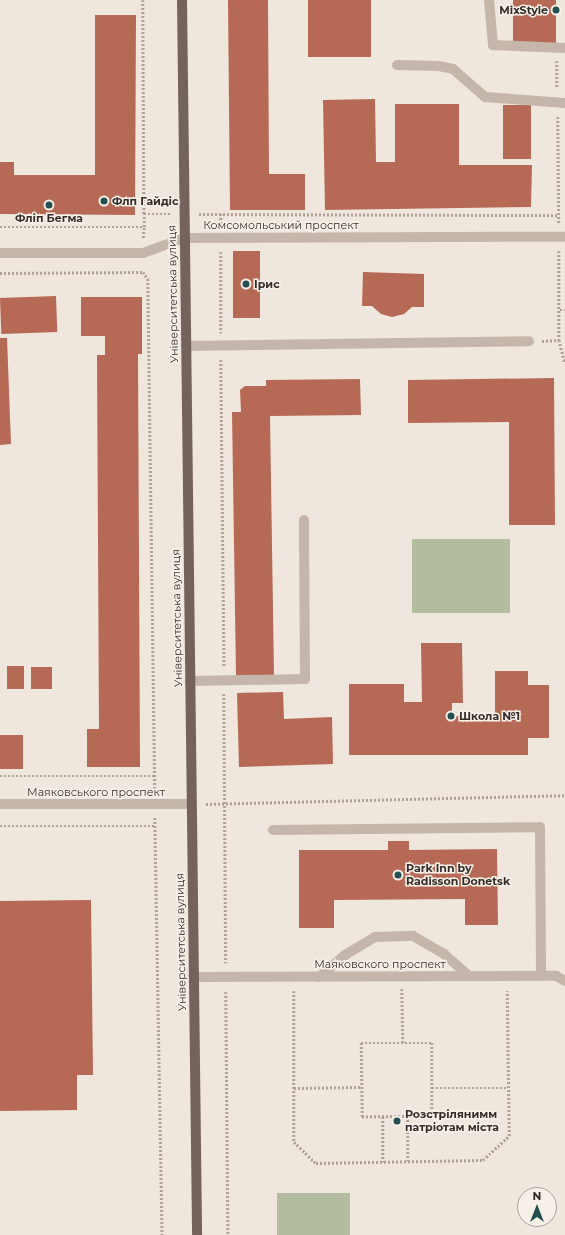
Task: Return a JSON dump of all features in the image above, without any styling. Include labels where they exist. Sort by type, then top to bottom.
[{"type":"main road","name":"Університетська вулиця","points":[[182,0],[197,1235]]},
{"type":"street","points":[[489,0],[490,38],[493,45],[561,48]]},
{"type":"street","points":[[397,65],[453,69],[485,97],[561,103]]},
{"type":"street","name":"Комсомольський проспект","points":[[0,253],[143,253],[185,238],[220,237],[562,237]]},
{"type":"street","points":[[186,346],[530,341]]},
{"type":"street","points":[[190,681],[305,679],[304,520]]},
{"type":"street","name":"Маяковського проспект","points":[[0,804],[192,804]]},
{"type":"street","points":[[273,830],[540,827],[541,976]]},
{"type":"street","points":[[319,976],[345,955],[375,937],[413,936],[444,954],[469,976]]},
{"type":"street","name":"Маяковского проспект","points":[[193,976],[556,976],[565,981]]},
{"type":"path","points":[[0,227],[144,227],[143,0]]},
{"type":"path","points":[[561,48],[559,214],[562,237],[559,340],[565,363]]},
{"type":"path","points":[[144,214],[559,214]]},
{"type":"path","points":[[220,214],[228,1235]]},
{"type":"path","points":[[0,273],[143,272],[148,279],[154,776],[162,1235]]},
{"type":"path","points":[[560,310],[565,310]]},
{"type":"path","points":[[530,341],[559,340]]},
{"type":"path","points":[[0,776],[154,776]]},
{"type":"path","points":[[192,804],[565,795]]},
{"type":"path","points":[[0,826],[155,826]]},
{"type":"path","points":[[294,976],[294,1142],[316,1163],[482,1160],[509,1136],[507,976]]},
{"type":"path","points":[[402,976],[402,1043]]},
{"type":"path","points":[[361,1043],[402,1043],[432,1043],[432,1116],[362,1117],[361,1043]]},
{"type":"path","points":[[294,1088],[362,1088]]},
{"type":"path","points":[[432,1088],[508,1088]]},
{"type":"path","points":[[408,1116],[408,1161]]},
{"type":"path","points":[[383,1117],[383,1162]]},
{"type":"green space","points":[[412,539],[510,539],[510,613],[412,613]]},
{"type":"green space","points":[[277,1193],[350,1193],[350,1235],[277,1235]]},
{"type":"building","points":[[228,0],[268,0],[269,174],[305,174],[305,210],[230,210]]},
{"type":"building","points":[[308,0],[371,0],[371,57],[308,57]]},
{"type":"building","points":[[513,0],[556,0],[556,44],[513,44]]},
{"type":"building","points":[[95,15],[136,15],[135,215],[0,214],[0,162],[14,162],[14,175],[95,175]]},
{"type":"building","points":[[375,99],[376,162],[395,162],[395,104],[459,104],[459,165],[532,165],[531,207],[325,210],[323,100]]},
{"type":"building","points":[[503,105],[531,105],[531,159],[503,159]]},
{"type":"building","name":"Ірис","points":[[233,251],[260,251],[260,318],[233,318]]},
{"type":"building","points":[[363,272],[424,274],[424,307],[412,307],[404,314],[392,317],[381,314],[372,306],[362,306]]},
{"type":"building","points":[[56,296],[57,332],[1,334],[0,298]]},
{"type":"building","points":[[81,297],[142,297],[142,354],[138,354],[140,767],[87,767],[87,729],[99,729],[97,355],[105,355],[105,336],[81,336]]},
{"type":"building","points":[[0,338],[7,338],[11,444],[0,445]]},
{"type":"building","points":[[554,378],[555,525],[509,525],[509,422],[408,423],[408,380]]},
{"type":"building","points":[[360,379],[361,415],[270,416],[274,675],[236,676],[232,412],[241,412],[240,390],[245,386],[266,386],[266,380]]},
{"type":"building","points":[[421,643],[462,643],[463,703],[452,703],[452,716],[495,716],[495,671],[528,671],[528,685],[549,685],[549,738],[528,738],[528,755],[349,755],[349,684],[404,684],[404,702],[422,702]]},
{"type":"building","points":[[7,666],[24,666],[24,689],[7,689]]},
{"type":"building","points":[[31,667],[52,667],[52,689],[31,689]]},
{"type":"building","points":[[283,692],[284,719],[332,717],[333,764],[239,767],[237,693]]},
{"type":"building","points":[[0,735],[23,735],[23,769],[0,769]]},
{"type":"building","name":"Park Inn by Radisson Donetsk","points":[[388,841],[409,841],[409,850],[497,849],[498,925],[465,925],[465,899],[334,900],[334,928],[299,928],[299,850],[388,850]]},
{"type":"building","points":[[91,900],[93,1075],[77,1075],[77,1110],[0,1111],[0,901]]},
{"type":"place","name":"MixStyle","points":[[556,10]]},
{"type":"place","name":"Флп Гайдіс","points":[[104,201]]},
{"type":"place","name":"Фліп Бегма","points":[[49,205]]},
{"type":"place","name":"Ірис","points":[[246,284]]},
{"type":"place","name":"Школа №1","points":[[451,716]]},
{"type":"place","name":"Park Inn by Radisson Donetsk","points":[[398,875]]},
{"type":"place","name":"Розстрілянимм патріотам міста","points":[[397,1121]]}]
